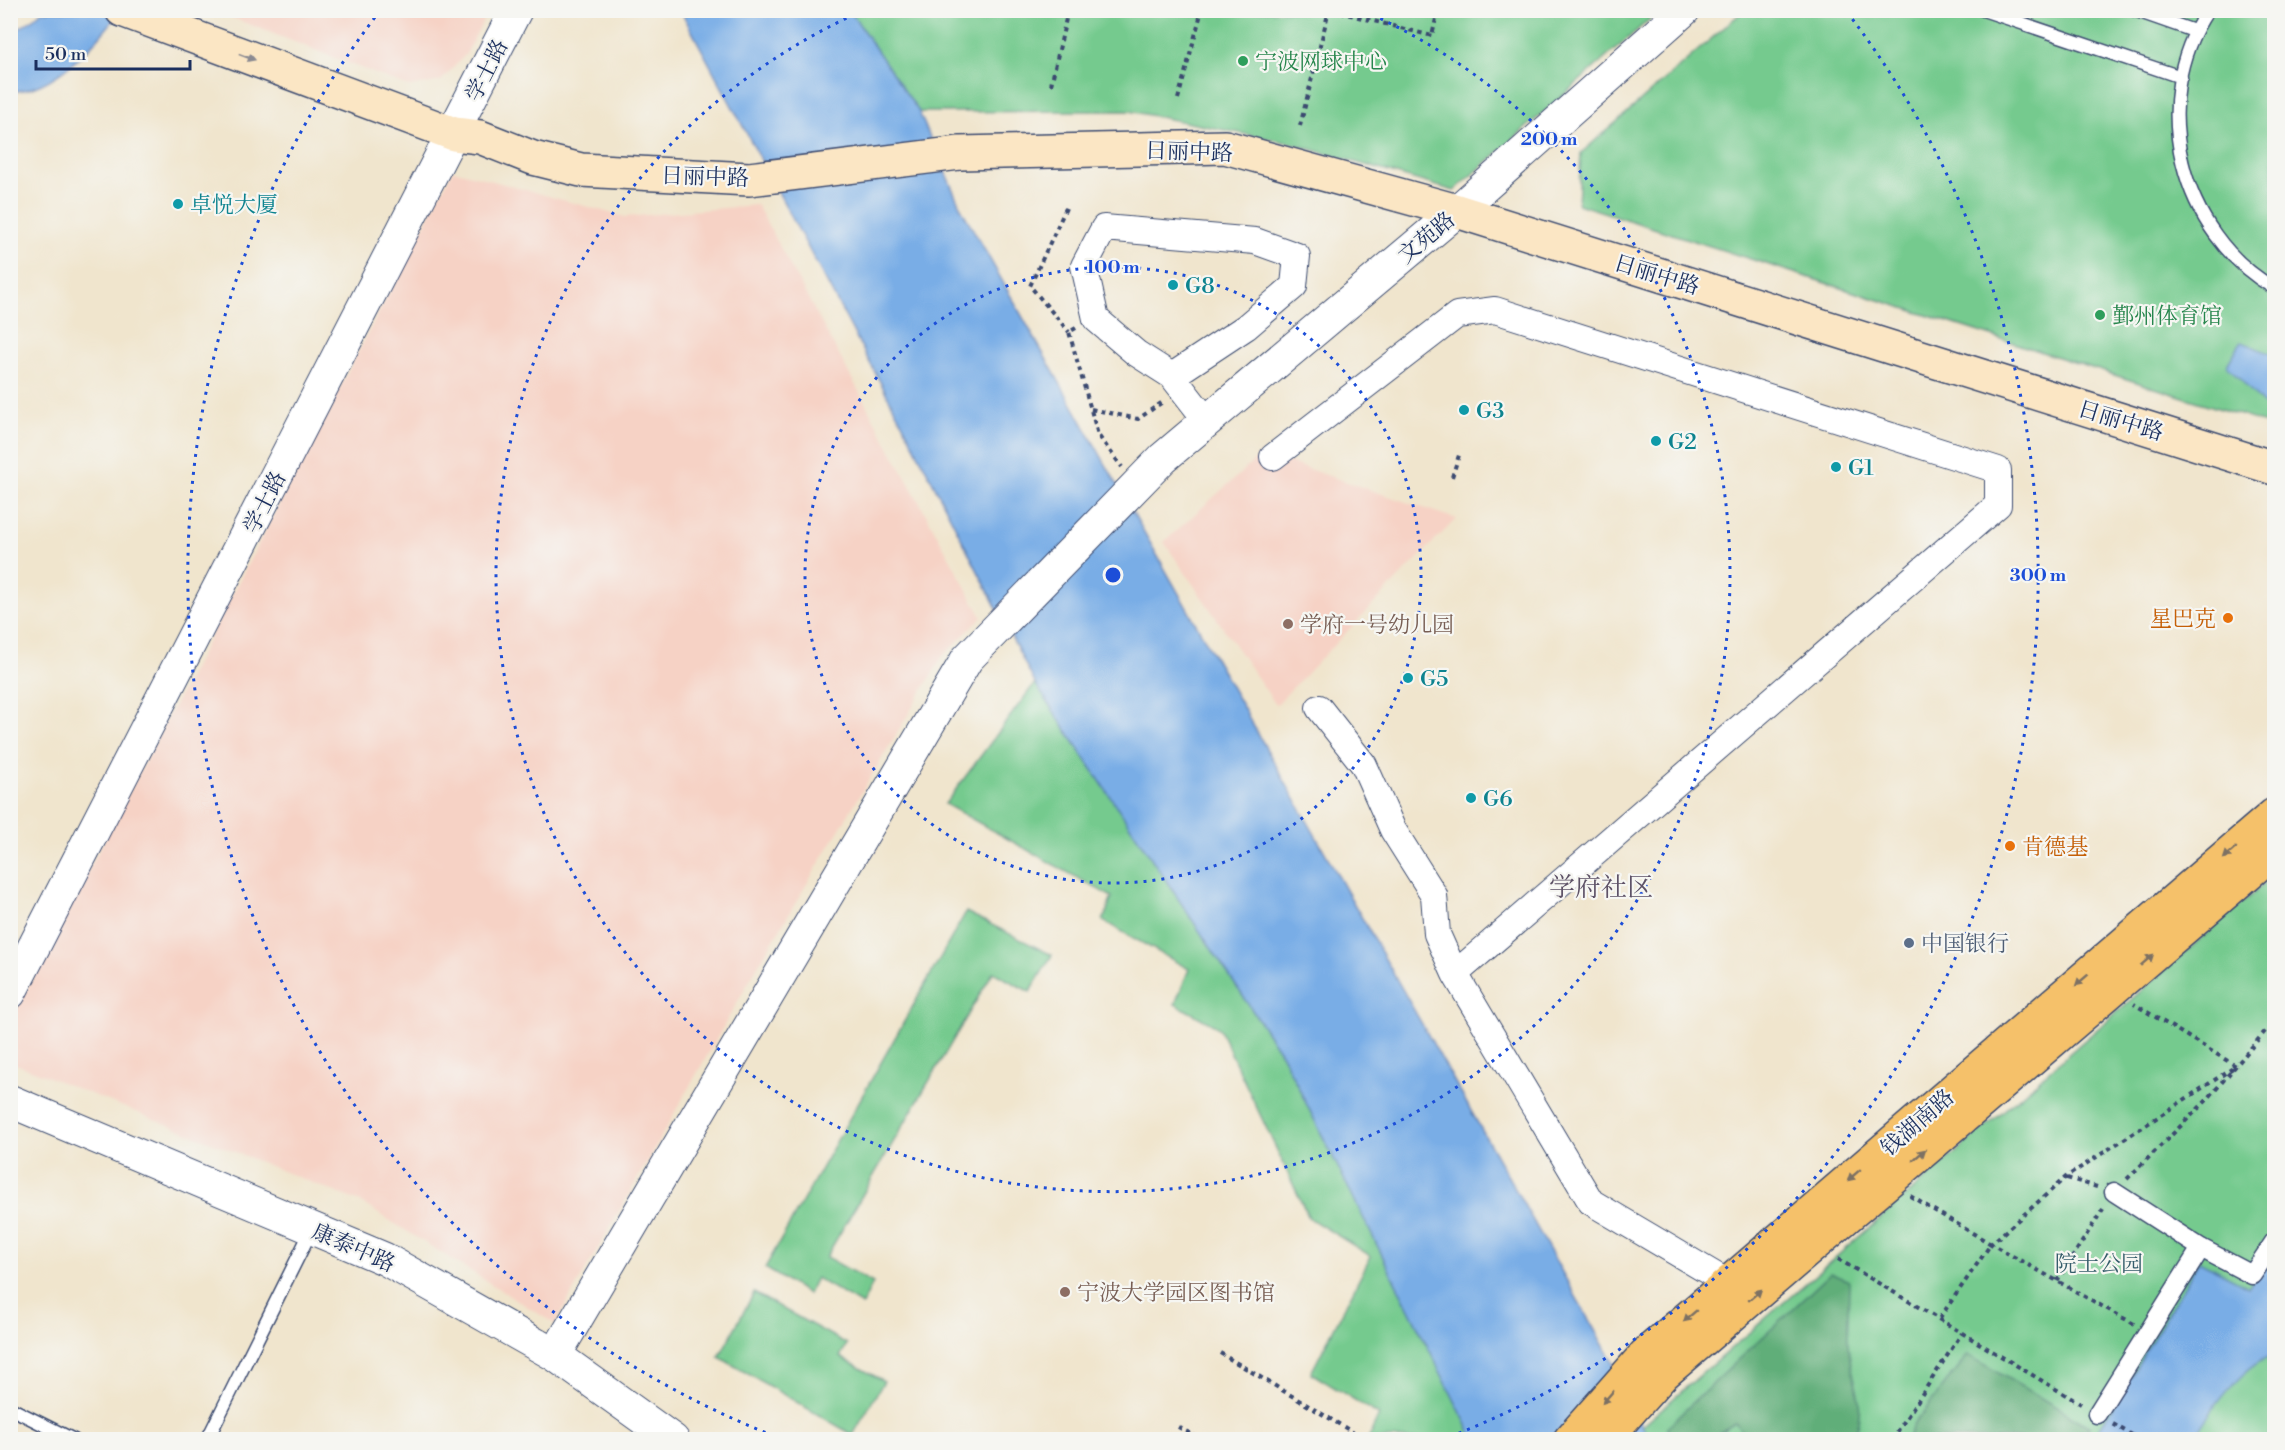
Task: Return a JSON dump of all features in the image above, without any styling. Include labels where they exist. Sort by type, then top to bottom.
[{"type":"main road","name":"日丽中路","points":[[122,10],[153,23],[465,129],[533,158],[581,170],[749,179],[960,153],[1225,147],[1457,211],[2274,468]]},
{"type":"main road","points":[[188,11],[465,129]]},
{"type":"main road","name":"钱湖南路","points":[[1570,1440],[1654,1364],[1728,1283],[2274,815]]},
{"type":"main road","name":"钱湖南路","points":[[1604,1440],[1654,1364],[1814,1245],[2274,851]]},
{"type":"street","name":"学士路","points":[[10,993],[465,129],[516,10]]},
{"type":"street","name":"文苑路","points":[[555,1355],[967,659],[1163,458],[1457,211],[1684,10]]},
{"type":"street","points":[[1177,382],[1294,286],[1298,256],[1255,241],[1104,228],[1084,266],[1096,319],[1136,353],[1177,382],[1207,421]]},
{"type":"street","points":[[1273,457],[1457,315],[1495,310],[1998,470],[1998,505],[1455,974]]},
{"type":"street","points":[[1319,708],[1364,765],[1393,830],[1434,896],[1437,934],[1455,974],[1591,1202],[1728,1283]]},
{"type":"street","name":"康泰中路","points":[[10,1101],[386,1258],[555,1355],[673,1440]]},
{"type":"street","points":[[2114,1192],[2201,1248],[2252,1275],[2274,1242]]},
{"type":"street","points":[[2101,1416],[2148,1332],[2201,1248]]},
{"type":"lane","points":[[1983,10],[2181,77]]},
{"type":"lane","points":[[2134,10],[2194,32]]},
{"type":"lane","points":[[2208,10],[2194,32],[2176,95],[2180,161],[2205,223],[2249,274],[2274,288]]},
{"type":"lane","points":[[207,1440],[312,1228]]},
{"type":"lane","points":[[10,1408],[74,1440]]},
{"type":"path","points":[[1052,85],[1068,10]]},
{"type":"path","points":[[1178,99],[1202,10]]},
{"type":"path","points":[[1300,126],[1330,10],[1432,36],[1438,10]]},
{"type":"path","points":[[1066,208],[1030,286],[1069,332],[1098,435],[1122,468]]},
{"type":"path","points":[[1069,332],[1096,319]]},
{"type":"path","points":[[1090,408],[1138,419],[1177,382]]},
{"type":"path","points":[[1452,477],[1460,452]]},
{"type":"path","points":[[2111,991],[2236,1066]]},
{"type":"path","points":[[2057,1281],[2114,1192],[2207,1100],[2267,1029],[2274,1024]]},
{"type":"path","points":[[1939,1319],[1991,1244],[2066,1177],[2236,1066]]},
{"type":"path","points":[[2066,1177],[2114,1192]]},
{"type":"path","points":[[1886,1183],[2148,1332]]},
{"type":"path","points":[[1814,1245],[2141,1440]]},
{"type":"path","points":[[1892,1440],[1962,1333]]},
{"type":"path","points":[[1220,1353],[1354,1433],[1351,1440]]},
{"type":"path","points":[[1178,1427],[1203,1440]]},
{"type":"shaded area","points":[[488,10],[466,54],[441,81],[409,87],[215,11]]},
{"type":"shaded area","points":[[453,170],[625,217],[757,205],[982,617],[943,656],[756,969],[555,1324],[360,1202],[11,1062],[10,1021]]},
{"type":"shaded area","name":"学府一号幼儿园","points":[[1264,452],[1456,519],[1276,705],[1164,542]]},
{"type":"green space","name":"宁波网球中心","points":[[850,11],[1659,11],[1454,191],[1290,143],[1129,111],[919,112]]},
{"type":"green space","name":"鄞州体育馆","points":[[1743,11],[2274,11],[2274,426],[1578,204],[1581,153]]},
{"type":"green space","points":[[1035,683],[1282,1055],[1474,1439],[1368,1439],[1379,1415],[1311,1373],[1371,1256],[1309,1218],[1219,1028],[1175,1004],[1189,969],[1103,921],[1112,897],[945,804]]},
{"type":"green space","name":"院士公园","points":[[2274,875],[2274,1439],[1651,1440],[1642,1426]]},
{"type":"green space","points":[[966,912],[1052,955],[1030,992],[993,972],[826,1257],[873,1283],[862,1305],[816,1278],[808,1294],[765,1268]]},
{"type":"green space","points":[[1831,1273],[1849,1281],[1848,1343],[1859,1403],[1857,1427],[1851,1439],[1748,1439],[1735,1423],[1709,1439],[1677,1439],[1666,1428]]},
{"type":"green space","points":[[754,1293],[847,1344],[840,1357],[884,1381],[853,1435],[719,1357]]},
{"type":"green space","points":[[1968,1355],[2090,1427],[2066,1439],[1907,1439],[1914,1424]]},
{"type":"water","points":[[42,11],[120,11],[87,50],[58,75],[42,84],[11,91],[11,34]]},
{"type":"water","points":[[681,11],[850,11],[919,112],[961,208],[1610,1357],[1642,1426],[1651,1439],[1474,1439],[1282,1055],[1035,683],[907,432]]},
{"type":"water","points":[[2241,342],[2274,355],[2274,416],[2227,365]]},
{"type":"water","points":[[2274,1251],[2274,1355],[2238,1379],[2192,1439],[2093,1440],[2199,1261],[2248,1287]]},
{"type":"place","name":"宁波网球中心","points":[[1243,61]]},
{"type":"place","name":"卓悦大厦","points":[[178,204]]},
{"type":"place","name":"G8","points":[[1173,285]]},
{"type":"place","name":"鄞州体育馆","points":[[2100,315]]},
{"type":"place","name":"G3","points":[[1464,410]]},
{"type":"place","name":"G2","points":[[1656,441]]},
{"type":"place","name":"G1","points":[[1836,467]]},
{"type":"place","name":"星巴克","points":[[2228,618]]},
{"type":"place","name":"学府一号幼儿园","points":[[1288,624]]},
{"type":"place","name":"G5","points":[[1408,678]]},
{"type":"place","name":"G6","points":[[1471,798]]},
{"type":"place","name":"肯德基","points":[[2010,846]]},
{"type":"place","name":"中国银行","points":[[1909,943]]},
{"type":"place","name":"宁波大学园区图书馆","points":[[1065,1292]]},
{"type":"district","name":"学府社区","points":[[1601,887]]}]
